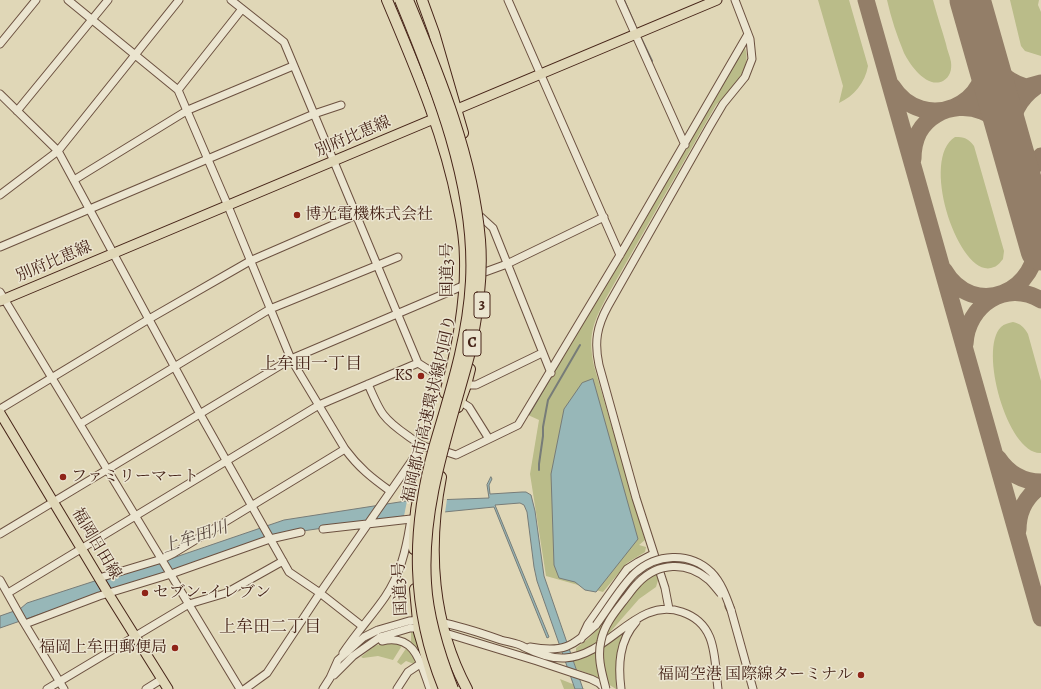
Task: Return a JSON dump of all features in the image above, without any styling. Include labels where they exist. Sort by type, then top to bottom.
[{"type":"highway","name":"国道3号","points":[[387,0],[435,119],[451,170],[461,218],[466,258],[465,285],[459,330],[448,382],[426,447],[413,517],[415,591],[418,623],[423,647],[436,689]]},
{"type":"highway","points":[[395,0],[405,26],[413,62]]},
{"type":"highway","name":"福岡都市高速環状線内回り","points":[[400,0],[432,83],[452,144],[466,198],[472,243],[471,292],[466,331],[422,500],[418,534],[417,566],[420,604],[427,636],[444,689]]},
{"type":"highway","name":"C","points":[[408,0],[440,82],[460,142],[473,190],[480,242],[480,279],[474,332],[436,478],[429,514],[426,553],[428,602],[435,633],[453,689]]},
{"type":"highway","name":"3","points":[[422,0],[434,33],[476,185],[481,217],[485,272],[478,334],[466,385],[442,469],[437,498],[434,532],[434,563],[441,622],[458,672],[467,689]]},
{"type":"highway","points":[[458,672],[458,681],[461,689]]},
{"type":"main road","name":"別府比恵線","points":[[1,297],[228,206],[717,0]]},
{"type":"main road","name":"福岡日田線","points":[[0,413],[134,636],[168,689]]},
{"type":"street","points":[[0,44],[36,0]]},
{"type":"street","points":[[68,0],[178,90],[188,110],[291,359],[320,405],[345,449],[362,470],[390,491]]},
{"type":"street","points":[[17,111],[108,0]]},
{"type":"street","points":[[0,195],[58,151],[179,0]]},
{"type":"street","points":[[231,0],[284,42],[418,363],[448,382]]},
{"type":"street","points":[[508,0],[620,255]]},
{"type":"street","points":[[620,0],[685,145]]},
{"type":"street","points":[[669,609],[665,588],[638,506],[599,365],[597,355],[597,336],[603,316],[608,306],[714,119],[723,104],[745,77],[750,64],[752,51],[749,36],[735,0]]},
{"type":"street","points":[[178,90],[242,9]]},
{"type":"street","points":[[447,452],[456,454],[518,426],[551,373],[749,36]]},
{"type":"street","points":[[74,180],[188,110],[293,66]]},
{"type":"street","points":[[0,94],[58,151],[200,414],[289,572],[320,593],[362,626]]},
{"type":"street","points":[[0,247],[314,114],[341,105]]},
{"type":"street","points":[[0,409],[148,319],[250,261],[356,215]]},
{"type":"street","points":[[481,217],[493,228],[551,373]]},
{"type":"street","points":[[485,272],[507,264],[604,217]]},
{"type":"street","points":[[80,424],[270,309],[398,257]]},
{"type":"street","points":[[0,534],[291,359],[465,285]]},
{"type":"street","points":[[1,297],[52,378],[240,689]]},
{"type":"street","points":[[466,385],[476,384],[542,353]]},
{"type":"street","points":[[8,593],[135,515],[320,405],[418,363]]},
{"type":"street","points":[[245,689],[268,673],[379,506],[426,447],[391,424],[378,407],[368,384]]},
{"type":"street","points":[[461,402],[469,407],[490,439]]},
{"type":"street","points":[[100,580],[163,561],[345,449]]},
{"type":"street","points":[[323,529],[370,521],[413,517],[407,547],[396,577],[386,596],[338,660],[323,689]]},
{"type":"street","points":[[24,623],[108,592],[170,573],[270,538],[301,532]]},
{"type":"street","points":[[581,638],[588,624],[620,578],[633,565],[653,554]]},
{"type":"street","points":[[524,647],[554,649],[568,647],[596,625],[629,579],[636,573],[652,562],[672,557],[681,557],[692,560],[711,572],[720,583],[731,610],[753,689]]},
{"type":"street","points":[[47,689],[189,604],[226,593],[283,561]]},
{"type":"street","points":[[605,689],[599,652],[604,630],[609,620],[638,583],[655,570],[667,566],[681,567],[696,572],[709,580],[721,594],[731,610]]},
{"type":"street","points":[[0,580],[64,689]]},
{"type":"street","points":[[338,660],[364,637],[378,630],[418,623],[441,622],[524,647],[543,655],[558,658],[578,656],[600,646],[626,625],[641,616],[655,610],[669,609],[677,610],[691,616],[706,630],[714,652],[718,689]]},
{"type":"street","points":[[621,689],[620,667],[622,647],[629,630],[641,616]]},
{"type":"street","points":[[418,623],[462,639],[583,676],[599,683],[605,689]]},
{"type":"street","points":[[330,678],[352,656],[380,637],[410,628],[418,623]]},
{"type":"street","points":[[380,637],[382,641],[395,640],[407,644],[413,650],[430,689]]},
{"type":"street","points":[[397,689],[408,672],[420,664]]},
{"type":"street","points":[[146,689],[162,679]]},
{"type":"green space","points":[[818,0],[849,0],[868,66],[867,72],[858,88],[849,97],[839,103],[843,86]]},
{"type":"green space","points":[[887,0],[933,0],[951,62],[950,73],[943,81],[937,83],[925,79],[910,64],[899,40]]},
{"type":"green space","points":[[1010,0],[1039,0],[1038,5],[1041,12],[1041,56],[1025,51],[1021,46]]},
{"type":"green space","points":[[744,46],[746,62],[739,78],[716,105],[606,298],[594,323],[592,331],[591,347],[594,366],[645,540],[639,545],[646,547],[645,552],[627,563],[603,592],[546,576],[530,474],[539,420],[528,415]]},
{"type":"green space","points":[[955,137],[966,138],[974,146],[1004,251],[1003,259],[994,267],[981,267],[969,257],[957,239],[948,217],[942,192],[941,169],[945,150]]},
{"type":"green space","points":[[1013,322],[1022,326],[1028,334],[1041,381],[1041,453],[1029,449],[1018,437],[1008,420],[1000,399],[995,377],[993,356],[995,339],[1001,327],[1005,324]]},
{"type":"green space","points":[[657,574],[659,577],[656,587],[639,599],[604,639],[611,621],[625,601],[638,588]]},
{"type":"green space","points":[[602,624],[596,646],[578,653],[576,652],[576,648],[589,638]]},
{"type":"green space","points":[[623,631],[617,656],[616,689],[608,684],[603,662],[602,646]]},
{"type":"green space","points":[[411,632],[414,633],[417,649],[411,644]]},
{"type":"green space","points":[[388,642],[403,644],[393,660],[378,656],[361,657],[374,646]]},
{"type":"green space","points":[[407,647],[413,652],[416,663],[414,664],[406,661],[401,665],[397,662]]},
{"type":"green space","points":[[596,651],[596,662],[600,680],[592,675],[576,669],[573,659]]},
{"type":"green space","points":[[560,679],[585,689],[564,689]]},
{"type":"water","points":[[593,379],[638,539],[596,592],[585,590],[575,582],[559,578],[554,565],[551,474],[564,409],[582,383]]},
{"type":"water","points":[[491,477],[492,479],[489,485],[490,494],[526,492],[531,495],[535,511],[544,576],[583,689],[575,689],[537,581],[527,512],[524,505],[520,503],[495,505],[549,637],[547,638],[494,507],[404,516],[296,532],[98,594],[0,628],[0,616],[20,609],[27,603],[110,576],[167,560],[284,520],[406,501],[489,498],[487,485]]},
{"type":"pier","points":[[447,499],[445,513],[404,516],[407,501]]},
{"type":"waterway","points":[[624,0],[635,25]]},
{"type":"waterway","points":[[641,38],[652,61]]},
{"type":"waterway","points":[[718,92],[742,51]]},
{"type":"waterway","points":[[539,470],[543,427],[548,400],[580,345]]},
{"type":"waterway","points":[[529,414],[562,358]]},
{"type":"taxiway","points":[[866,0],[1041,618]]},
{"type":"taxiway","points":[[892,86],[905,101],[921,109],[938,111],[954,107],[968,98],[979,85],[985,68],[984,47]]},
{"type":"taxiway","points":[[986,54],[994,66],[1004,76],[1016,84],[1030,88]]},
{"type":"taxiway","points":[[962,105],[1041,83]]},
{"type":"taxiway","points":[[1011,142],[1013,118],[1016,110],[1030,91],[1037,86]]},
{"type":"taxiway","points":[[913,159],[916,138],[919,132],[927,122],[936,115],[947,110],[971,108],[983,111],[993,117],[1002,126],[1011,142]]},
{"type":"taxiway","points":[[1028,203],[1029,178],[1033,167],[1041,156]]},
{"type":"taxiway","points":[[944,270],[956,285],[971,294],[987,296],[1003,293],[1017,285],[1028,272],[1035,255],[1037,234]]},
{"type":"taxiway","points":[[965,344],[967,330],[973,318],[981,307],[991,300],[1002,294],[1015,293],[1028,294],[1041,300]]},
{"type":"taxiway","points":[[998,458],[1006,468],[1016,476],[1034,482],[1041,482]]},
{"type":"taxiway","points":[[1018,530],[1019,517],[1024,505],[1031,495],[1041,486]]},
{"type":"runway","points":[[970,0],[1041,250]]},
{"type":"place","name":"博光電機株式会社","points":[[297,215]]},
{"type":"place","name":"KS","points":[[421,376]]},
{"type":"place","name":"ファミリーマート","points":[[63,477]]},
{"type":"place","name":"セブン-イレブン","points":[[145,593]]},
{"type":"place","name":"福岡上牟田郵便局","points":[[175,648]]},
{"type":"place","name":"福岡空港 国際線ターミナル","points":[[861,675]]},
{"type":"district","name":"上牟田一丁目","points":[[311,365]]},
{"type":"district","name":"上牟田二丁目","points":[[270,628]]},
{"type":"water label","name":"上牟田川","points":[[195,538]]}]
